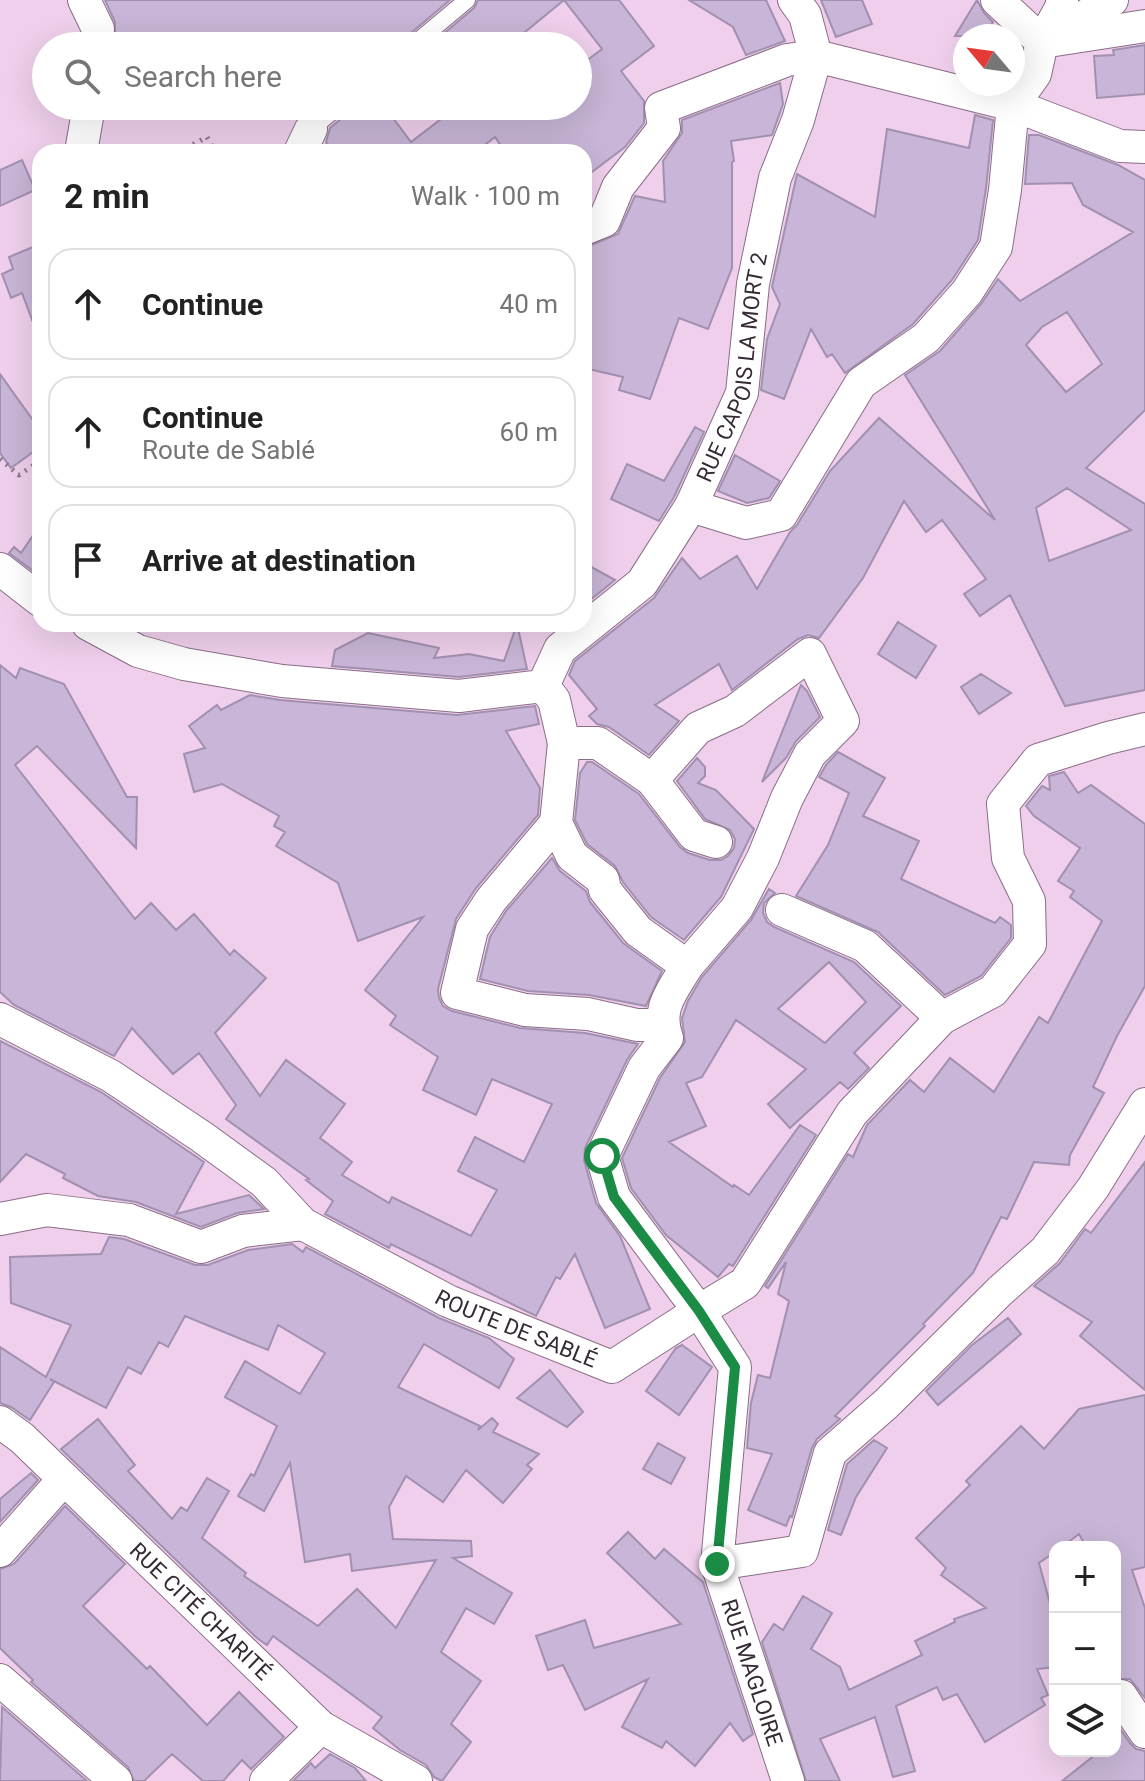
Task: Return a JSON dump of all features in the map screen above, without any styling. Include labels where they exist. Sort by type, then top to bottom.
[{"type":"street","points":[[84,0],[98,32]]},
{"type":"street","points":[[794,0],[805,15],[816,56]]},
{"type":"street","points":[[997,0],[1042,42]]},
{"type":"street","points":[[691,506],[746,523],[781,515],[861,383],[926,338],[967,292],[996,247],[1013,105],[1035,74],[1042,42],[1062,6],[1062,0]]},
{"type":"street","points":[[1042,42],[1112,0]]},
{"type":"street","points":[[1042,42],[1145,26]]},
{"type":"street","points":[[592,226],[604,221],[618,187],[664,128],[661,108],[787,60],[816,56],[1013,105],[1120,146],[1145,147]]},
{"type":"street","name":"RUE CAPOIS LA MORT 2","points":[[592,623],[642,583],[691,506],[742,393],[753,284],[775,178],[798,120],[816,56]]},
{"type":"street","points":[[82,144],[87,120]]},
{"type":"street","points":[[0,569],[32,594]]},
{"type":"street","points":[[103,632],[138,651],[184,664],[282,681],[459,696],[543,686],[554,700],[564,743],[556,823],[572,856],[603,880],[605,890],[638,931],[687,966]]},
{"type":"street","name":"RUE CAPOIS LA MORT 2","points":[[543,686],[560,649],[581,632]]},
{"type":"street","points":[[652,780],[698,728],[735,711],[810,654],[843,721],[810,754],[737,908],[687,966],[664,1005],[662,1025],[667,1038],[644,1068],[602,1156],[614,1197],[699,1311],[735,1367],[717,1564],[802,1551],[830,1453],[886,1404],[1045,1251],[1093,1188],[1145,1104]]},
{"type":"street","points":[[699,1311],[745,1283],[852,1113],[942,1018],[993,991],[1030,944],[1029,901],[1008,858],[1003,804],[1038,760],[1145,729]]},
{"type":"street","points":[[564,743],[598,743],[652,780],[694,835],[716,842]]},
{"type":"street","points":[[556,823],[500,888],[472,929],[457,993],[525,1010],[588,1014],[637,1025],[662,1025]]},
{"type":"street","points":[[782,910],[865,946],[942,1018]]},
{"type":"street","name":"ROUTE DE SABLÉ","points":[[0,1019],[111,1076],[163,1111],[264,1182],[303,1224],[448,1301],[612,1367],[699,1311]]},
{"type":"street","points":[[0,1219],[47,1210],[129,1220],[201,1247],[243,1231],[303,1224]]},
{"type":"street","name":"RUE CITÉ CHARITÉ","points":[[0,1422],[22,1438],[321,1727],[416,1781]]},
{"type":"street","points":[[0,1551],[63,1480]]},
{"type":"street","name":"RUE MAGLOIRE","points":[[717,1564],[788,1781]]},
{"type":"street","points":[[0,1680],[116,1781]]},
{"type":"street","points":[[1121,1696],[1145,1732]]},
{"type":"street","points":[[266,1781],[321,1727]]},
{"type":"lane","points":[[429,32],[467,0]]},
{"type":"lane","points":[[306,141],[326,120]]},
{"type":"path","points":[[194,144],[207,137],[211,144]]},
{"type":"path","points":[[0,459],[19,475],[32,466]]},
{"type":"building","points":[[105,0],[450,0],[412,32],[115,32],[115,22]]},
{"type":"building","points":[[478,0],[564,0],[525,32],[446,32],[474,8]]},
{"type":"building","points":[[564,0],[619,0],[654,46],[621,71],[644,101],[644,123],[625,147],[592,172],[592,144],[500,144],[495,137],[486,144],[326,142],[330,128],[340,120],[394,120],[411,142],[440,120],[592,120],[592,56],[602,49],[592,32]]},
{"type":"building","points":[[689,0],[766,0],[785,41],[746,55],[733,27]]},
{"type":"building","points":[[821,0],[862,0],[872,24],[836,37]]},
{"type":"building","points":[[977,0],[993,22],[992,24],[962,24]]},
{"type":"building","points":[[1145,45],[1145,94],[1097,98],[1094,56],[1114,55],[1113,50]]},
{"type":"building","points":[[780,83],[783,104],[772,135],[731,141],[734,161],[732,268],[708,329],[679,318],[650,399],[619,390],[623,377],[592,370],[592,245],[618,234],[635,196],[665,202],[663,161],[682,133],[682,120]]},
{"type":"building","points":[[975,115],[993,120],[986,188],[978,240],[952,280],[913,324],[845,373],[832,354],[827,357],[811,329],[784,399],[761,390],[767,339],[780,304],[772,287],[797,174],[875,217],[887,129],[969,148]]},
{"type":"building","points":[[1029,135],[1039,135],[1118,165],[1145,180],[1145,410],[1086,468],[1145,504],[1145,690],[1065,706],[1010,595],[980,616],[964,594],[986,579],[942,520],[926,532],[904,501],[863,578],[819,638],[808,635],[798,639],[732,690],[719,664],[655,705],[679,721],[649,755],[609,727],[597,724],[589,716],[597,709],[569,675],[575,661],[654,598],[682,558],[700,579],[737,556],[757,589],[830,471],[879,418],[995,520],[905,375],[940,351],[981,304],[998,279],[1020,301],[1133,232],[1083,205],[1072,183],[1025,184]],"holes":[[[1067,312],[1102,364],[1066,392],[1026,345],[1042,327]],[[1067,488],[1131,530],[1049,561],[1036,508]]]},
{"type":"building","points":[[22,160],[32,183],[32,191],[0,206],[0,170]]},
{"type":"building","points":[[32,247],[32,320],[22,293],[11,298],[2,274],[13,269],[9,257]]},
{"type":"building","points":[[0,374],[32,419],[32,453],[11,468],[0,453]]},
{"type":"building","points":[[695,427],[704,432],[674,497],[659,521],[611,499],[627,464],[664,481]]},
{"type":"building","points":[[735,455],[780,481],[769,498],[747,503],[718,491]]},
{"type":"building","points":[[32,537],[32,570],[9,553],[14,547],[21,553]]},
{"type":"building","points":[[592,567],[615,580],[592,599]]},
{"type":"building","points":[[898,622],[936,646],[916,678],[878,654]]},
{"type":"building","points":[[514,632],[519,632],[527,669],[459,677],[332,666],[335,650],[368,633],[439,648],[434,658],[469,654],[504,661]]},
{"type":"building","points":[[0,665],[16,678],[20,668],[64,684],[127,797],[137,797],[136,848],[37,746],[15,765],[135,919],[151,903],[176,930],[194,914],[230,955],[234,950],[266,978],[215,1033],[260,1096],[286,1060],[345,1104],[320,1138],[352,1162],[342,1175],[389,1203],[392,1197],[471,1236],[497,1190],[458,1171],[475,1137],[524,1162],[552,1104],[492,1079],[476,1115],[423,1090],[438,1057],[390,1025],[396,1016],[365,990],[423,917],[358,941],[338,883],[276,846],[285,832],[274,826],[279,816],[222,784],[194,792],[184,754],[205,748],[189,726],[217,705],[221,710],[250,695],[457,715],[535,706],[539,724],[506,731],[540,788],[538,815],[476,888],[456,919],[438,989],[439,998],[443,1006],[452,1011],[520,1028],[585,1033],[638,1044],[627,1060],[585,1148],[584,1160],[596,1203],[620,1236],[650,1309],[605,1328],[575,1254],[560,1279],[556,1277],[536,1316],[391,1244],[389,1248],[325,1214],[333,1201],[306,1180],[309,1179],[226,1119],[236,1105],[199,1053],[173,1074],[132,1028],[114,1056],[14,1005],[0,992]]},
{"type":"building","points":[[981,674],[1011,693],[979,714],[961,687]]},
{"type":"building","points":[[801,685],[820,717],[762,782]]},
{"type":"building","points":[[838,752],[885,778],[863,816],[919,841],[901,879],[995,923],[1000,917],[1011,925],[1011,938],[981,976],[945,995],[878,932],[796,896],[828,845],[849,793],[819,777]]},
{"type":"building","points":[[697,758],[705,767],[705,776],[698,783],[716,790],[754,829],[721,897],[684,940],[651,917],[623,882],[615,866],[587,844],[575,820],[580,773],[587,762],[592,762],[639,794],[680,847],[710,860],[721,860],[734,848],[735,839],[730,830],[705,819],[677,781]]},
{"type":"building","points":[[1064,772],[1078,793],[1091,785],[1145,824],[1145,986],[1093,1087],[1104,1093],[1070,1155],[1069,1165],[1034,1162],[1007,1219],[1001,1217],[973,1273],[835,1416],[840,1419],[817,1439],[792,1517],[786,1526],[748,1510],[772,1454],[747,1448],[751,1403],[758,1375],[770,1378],[789,1301],[778,1294],[786,1262],[768,1288],[765,1286],[848,1154],[853,1157],[867,1125],[910,1080],[924,1092],[950,1058],[994,1092],[1039,1017],[1048,1023],[1102,921],[1070,897],[1074,891],[1058,881],[1080,848],[1034,816],[1026,806],[1042,786],[1050,790],[1049,776]]},
{"type":"building","points":[[552,858],[560,871],[586,891],[590,902],[623,943],[662,971],[646,1006],[589,995],[528,991],[480,979],[490,937],[506,911]]},
{"type":"building","points":[[769,889],[775,893],[764,903],[763,913],[767,922],[854,962],[901,1006],[854,1053],[869,1068],[848,1089],[840,1082],[790,1128],[768,1104],[806,1069],[736,1020],[702,1077],[686,1083],[706,1126],[669,1142],[749,1195],[800,1125],[816,1135],[733,1266],[729,1264],[718,1277],[666,1235],[631,1188],[622,1158],[660,1078],[685,1042],[682,1018],[688,1001],[702,977],[751,920]],"holes":[[[829,962],[866,1002],[825,1043],[778,1009]]]},
{"type":"building","points":[[0,1041],[101,1092],[204,1162],[176,1214],[249,1195],[264,1209],[237,1213],[201,1227],[136,1202],[98,1196],[26,1154],[0,1182]]},
{"type":"building","points":[[1145,1162],[1145,1390],[1080,1336],[1092,1322],[1034,1286],[1060,1263],[1085,1229],[1091,1233]]},
{"type":"building","points":[[109,1237],[124,1239],[195,1265],[208,1265],[248,1250],[292,1244],[303,1252],[306,1247],[439,1318],[489,1338],[514,1359],[499,1388],[424,1344],[398,1387],[480,1426],[478,1430],[492,1418],[498,1424],[493,1432],[539,1454],[527,1465],[532,1469],[503,1503],[466,1470],[443,1502],[406,1476],[389,1507],[393,1539],[471,1541],[472,1556],[453,1558],[512,1593],[494,1624],[466,1608],[441,1652],[481,1681],[451,1724],[471,1742],[442,1781],[434,1777],[426,1765],[400,1750],[373,1728],[382,1717],[273,1636],[267,1645],[257,1638],[61,1449],[98,1419],[135,1465],[128,1471],[172,1519],[181,1507],[187,1511],[207,1478],[229,1491],[202,1538],[246,1573],[244,1576],[318,1626],[357,1589],[396,1628],[436,1560],[352,1571],[350,1554],[305,1562],[290,1463],[264,1511],[238,1496],[251,1474],[254,1476],[277,1426],[225,1397],[245,1361],[300,1394],[325,1353],[278,1325],[268,1350],[185,1316],[168,1347],[159,1342],[141,1374],[128,1367],[106,1408],[50,1379],[54,1382],[30,1420],[0,1403],[0,1347],[46,1377],[71,1325],[11,1303],[10,1257],[101,1254]]},
{"type":"building","points":[[1008,1318],[1021,1334],[938,1405],[926,1391],[972,1345]]},
{"type":"building","points":[[682,1345],[712,1367],[679,1415],[646,1391],[676,1348]]},
{"type":"building","points":[[550,1370],[583,1412],[567,1427],[517,1398]]},
{"type":"building","points":[[1145,1395],[1145,1567],[1132,1570],[1145,1608],[1145,1698],[1130,1679],[1121,1679],[1121,1541],[1083,1541],[1079,1534],[1070,1541],[1049,1541],[1049,1556],[1039,1563],[1049,1600],[1049,1668],[1037,1669],[1048,1695],[1041,1698],[1045,1705],[985,1742],[957,1694],[943,1700],[937,1687],[896,1706],[915,1771],[893,1777],[875,1717],[820,1739],[840,1781],[806,1781],[762,1642],[774,1624],[783,1630],[803,1596],[832,1613],[811,1649],[840,1667],[849,1690],[922,1655],[915,1641],[955,1622],[954,1619],[986,1608],[941,1575],[946,1568],[916,1538],[970,1485],[966,1481],[1021,1426],[1044,1449],[1079,1409]]},
{"type":"building","points":[[874,1440],[887,1448],[856,1497],[841,1535],[828,1530],[847,1464]]},
{"type":"building","points":[[658,1443],[685,1458],[671,1484],[643,1469]]},
{"type":"building","points":[[31,1473],[38,1480],[0,1522],[0,1499]]},
{"type":"building","points":[[65,1506],[125,1564],[83,1606],[147,1669],[150,1666],[207,1725],[239,1692],[284,1737],[251,1769],[242,1760],[223,1781],[203,1781],[172,1754],[144,1781],[134,1781],[128,1767],[31,1682],[33,1680],[0,1648],[0,1569],[14,1564]]},
{"type":"building","points":[[628,1532],[655,1559],[664,1549],[703,1582],[753,1734],[743,1741],[730,1723],[695,1766],[666,1741],[662,1748],[622,1727],[648,1679],[585,1710],[563,1665],[548,1670],[536,1636],[585,1620],[594,1648],[681,1624],[607,1553]]},
{"type":"building","points":[[2,1707],[87,1781],[0,1781]]},
{"type":"building","points":[[1121,1730],[1136,1749],[1145,1751],[1145,1781],[1062,1781],[1092,1757],[1121,1757]]},
{"type":"building","points":[[330,1754],[355,1768],[366,1781],[293,1781],[311,1763],[315,1768]]},
{"type":"route","points":[[602,1156],[614,1197],[699,1311],[735,1367],[717,1564]]}]
